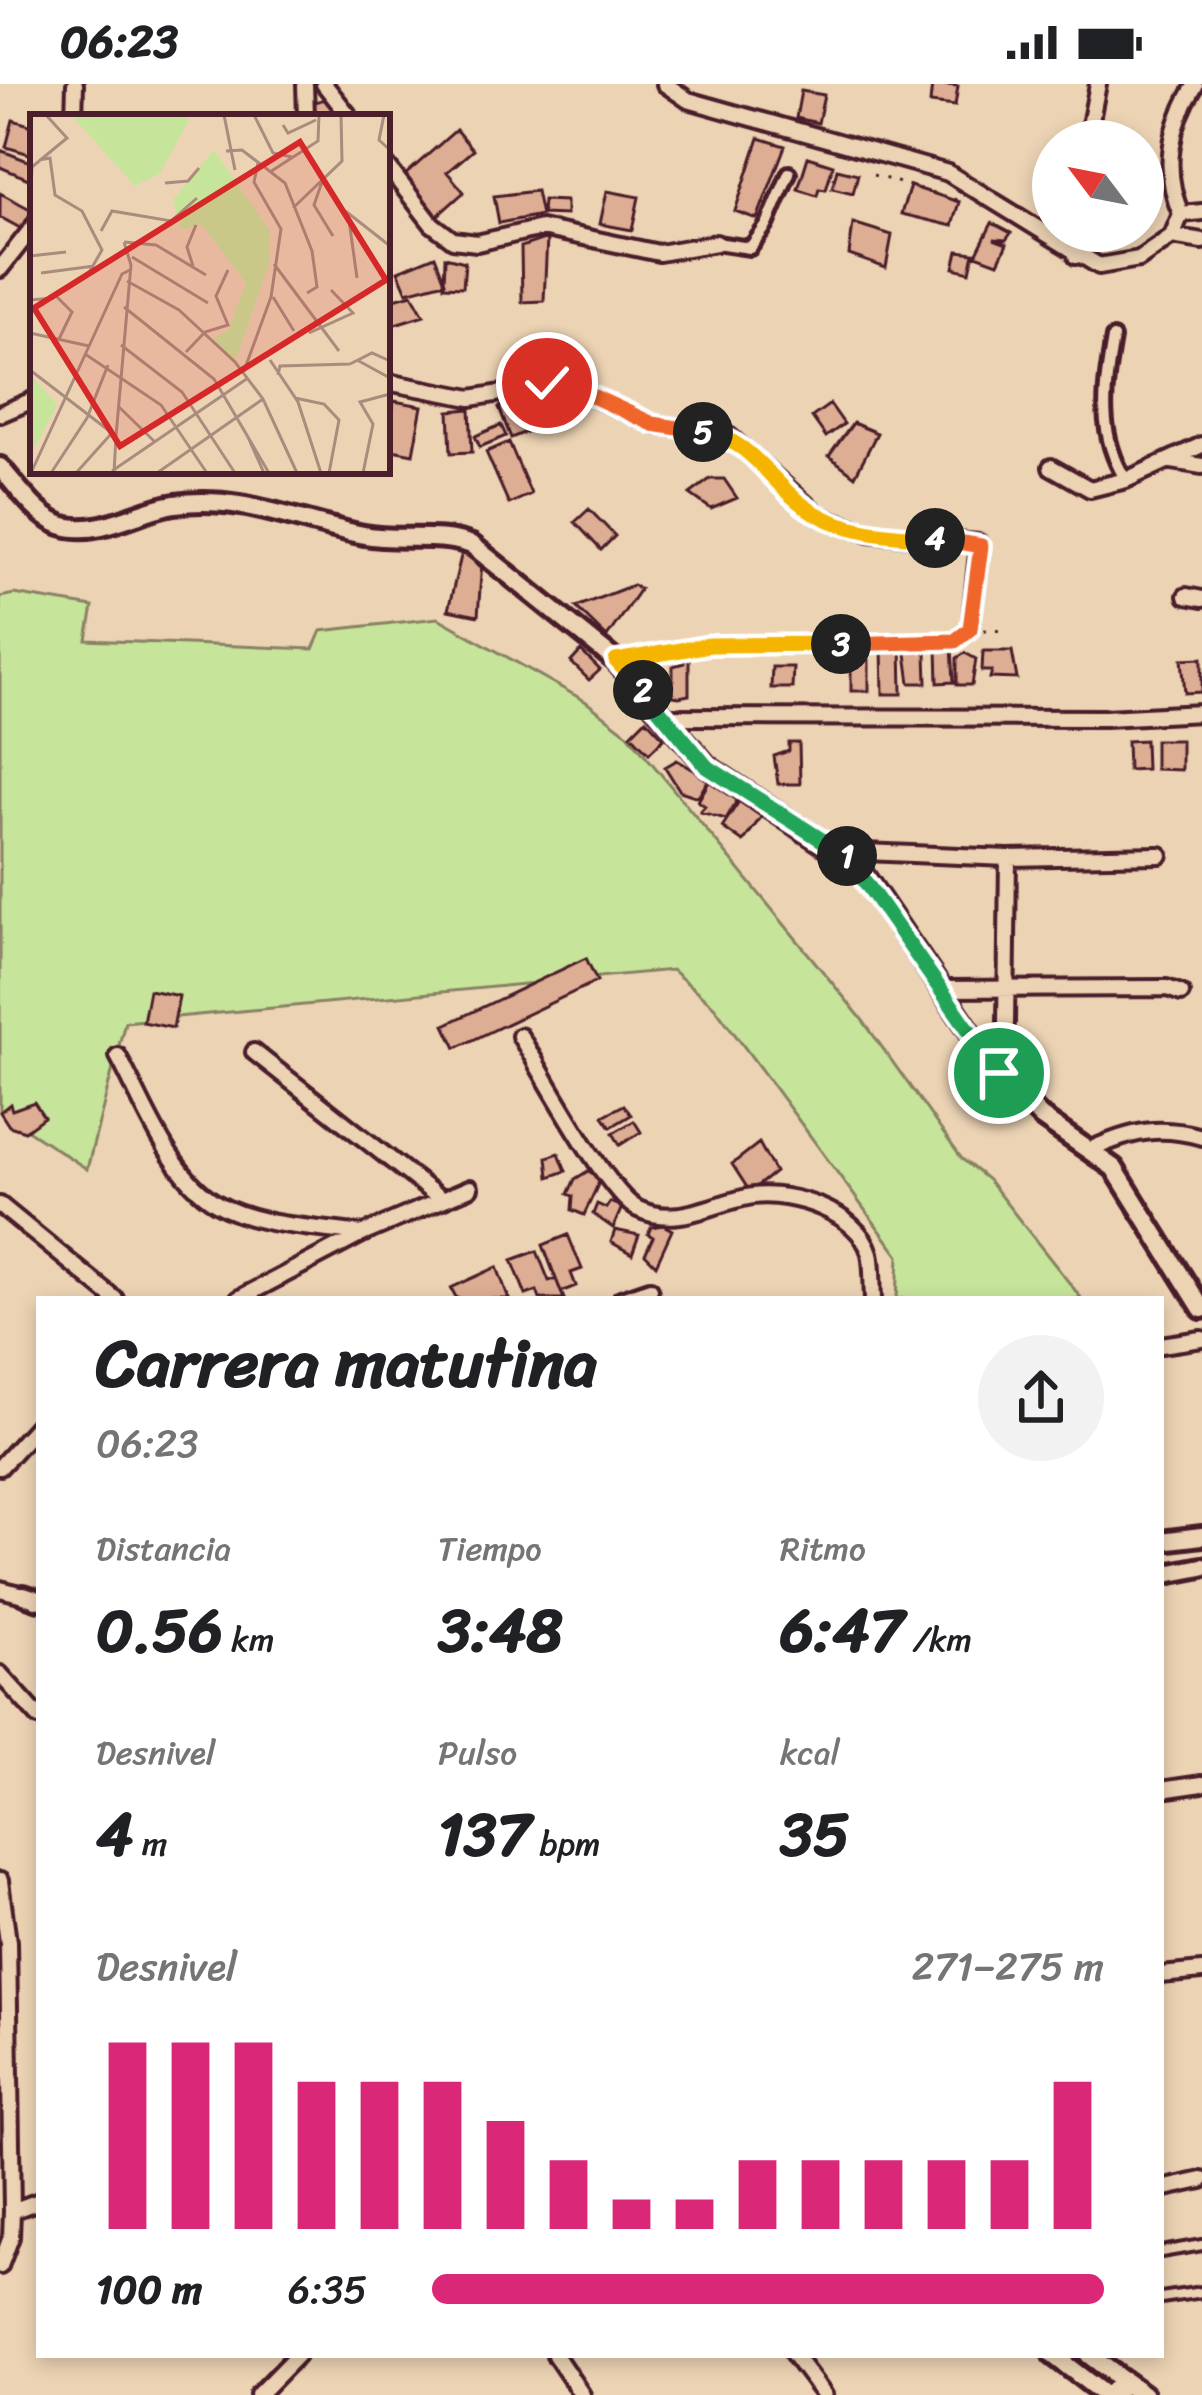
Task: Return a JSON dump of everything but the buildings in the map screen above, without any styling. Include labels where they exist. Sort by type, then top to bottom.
[{"type":"main road","points":[[1113,2391],[1143,2395]]},
{"type":"street","points":[[74,114],[75,84]]},
{"type":"street","points":[[305,84],[306,114]]},
{"type":"street","points":[[324,84],[348,114]]},
{"type":"street","points":[[665,84],[688,100],[948,173],[1017,211],[1076,256],[1111,266],[1139,260],[1172,236],[1181,214],[1172,191],[1170,154],[1178,112],[1195,86]]},
{"type":"street","points":[[1091,120],[1098,84]]},
{"type":"street","points":[[390,170],[432,224],[453,240],[477,243],[541,228],[659,253],[716,243],[750,248],[766,225],[789,172]]},
{"type":"street","points":[[1181,214],[1202,212]]},
{"type":"street","points":[[0,269],[30,231]]},
{"type":"street","points":[[1172,236],[1202,241]]},
{"type":"street","points":[[1076,252],[1076,256]]},
{"type":"street","points":[[1113,338],[1103,398],[1107,450],[1126,480]]},
{"type":"street","points":[[390,383],[471,398],[561,383],[668,428],[729,436],[818,515],[868,533],[979,543],[970,629]]},
{"type":"street","points":[[0,414],[30,401]]},
{"type":"street","points":[[1051,467],[1090,489],[1126,480],[1202,445]]},
{"type":"street","points":[[1172,461],[1202,466]]},
{"type":"street","points":[[0,467],[37,507],[67,527],[106,524],[176,503],[226,505],[268,507],[364,535],[445,535],[472,545],[616,661],[706,766],[860,868],[999,1073],[1041,1117],[1092,1148],[1114,1168],[1202,1309]]},
{"type":"street","points":[[663,717],[1105,718],[1202,713]]},
{"type":"street","points":[[840,851],[1008,858],[1160,855]]},
{"type":"street","points":[[999,1073],[1008,858]]},
{"type":"street","points":[[944,989],[1167,988],[1181,993]]},
{"type":"street","points":[[520,1036],[620,1196],[634,1207],[652,1214],[691,1215],[756,1196],[814,1204],[838,1217],[866,1246],[873,1296]]},
{"type":"street","points":[[254,1052],[442,1200]]},
{"type":"street","points":[[118,1056],[168,1148],[218,1204],[251,1217],[362,1234]]},
{"type":"street","points":[[1092,1148],[1134,1130],[1172,1129],[1202,1137]]},
{"type":"street","points":[[244,1296],[362,1234],[470,1188]]},
{"type":"street","points":[[0,1205],[111,1296]]},
{"type":"street","points":[[629,1296],[650,1288]]},
{"type":"street","points":[[1164,1345],[1202,1339]]},
{"type":"street","points":[[0,1467],[36,1427]]},
{"type":"street","points":[[1164,1541],[1202,1536]]},
{"type":"street","points":[[1164,1574],[1202,1567]]},
{"type":"street","points":[[0,1589],[34,1595]]},
{"type":"street","points":[[0,1674],[36,1714]]},
{"type":"street","points":[[1164,1790],[1202,1784]]},
{"type":"street","points":[[0,1881],[8,1942],[5,2032],[12,2210],[10,2237],[0,2266]]},
{"type":"street","points":[[1164,1975],[1202,1970]]},
{"type":"street","points":[[1164,2188],[1202,2180]]},
{"type":"street","points":[[12,2210],[36,2202]]},
{"type":"street","points":[[259,2395],[291,2358]]},
{"type":"street","points":[[557,2358],[582,2395]]},
{"type":"street","points":[[796,2358],[824,2395]]},
{"type":"street","points":[[1058,2358],[1113,2391]]},
{"type":"street","points":[[1092,2358],[1113,2391]]},
{"type":"lane","points":[[1164,2251],[1202,2245]]},
{"type":"lane","points":[[1164,2298],[1202,2292]]},
{"type":"path","points":[[873,175],[970,203]]},
{"type":"path","points":[[616,661],[710,645],[955,641],[970,629],[1008,631]]},
{"type":"green space","points":[[14,594],[93,607],[87,640],[313,649],[321,631],[438,618],[585,701],[628,734],[861,1018],[962,1159],[988,1180],[1080,1296],[897,1296],[899,1256],[714,1006],[672,970],[125,1022],[87,1169],[0,1112],[0,597]]},
{"type":"route","points":[[547,383],[575,388],[653,424],[729,436],[818,515],[868,533],[981,546],[970,629],[955,641],[710,645],[616,661],[706,766],[860,868],[999,1073]]}]
